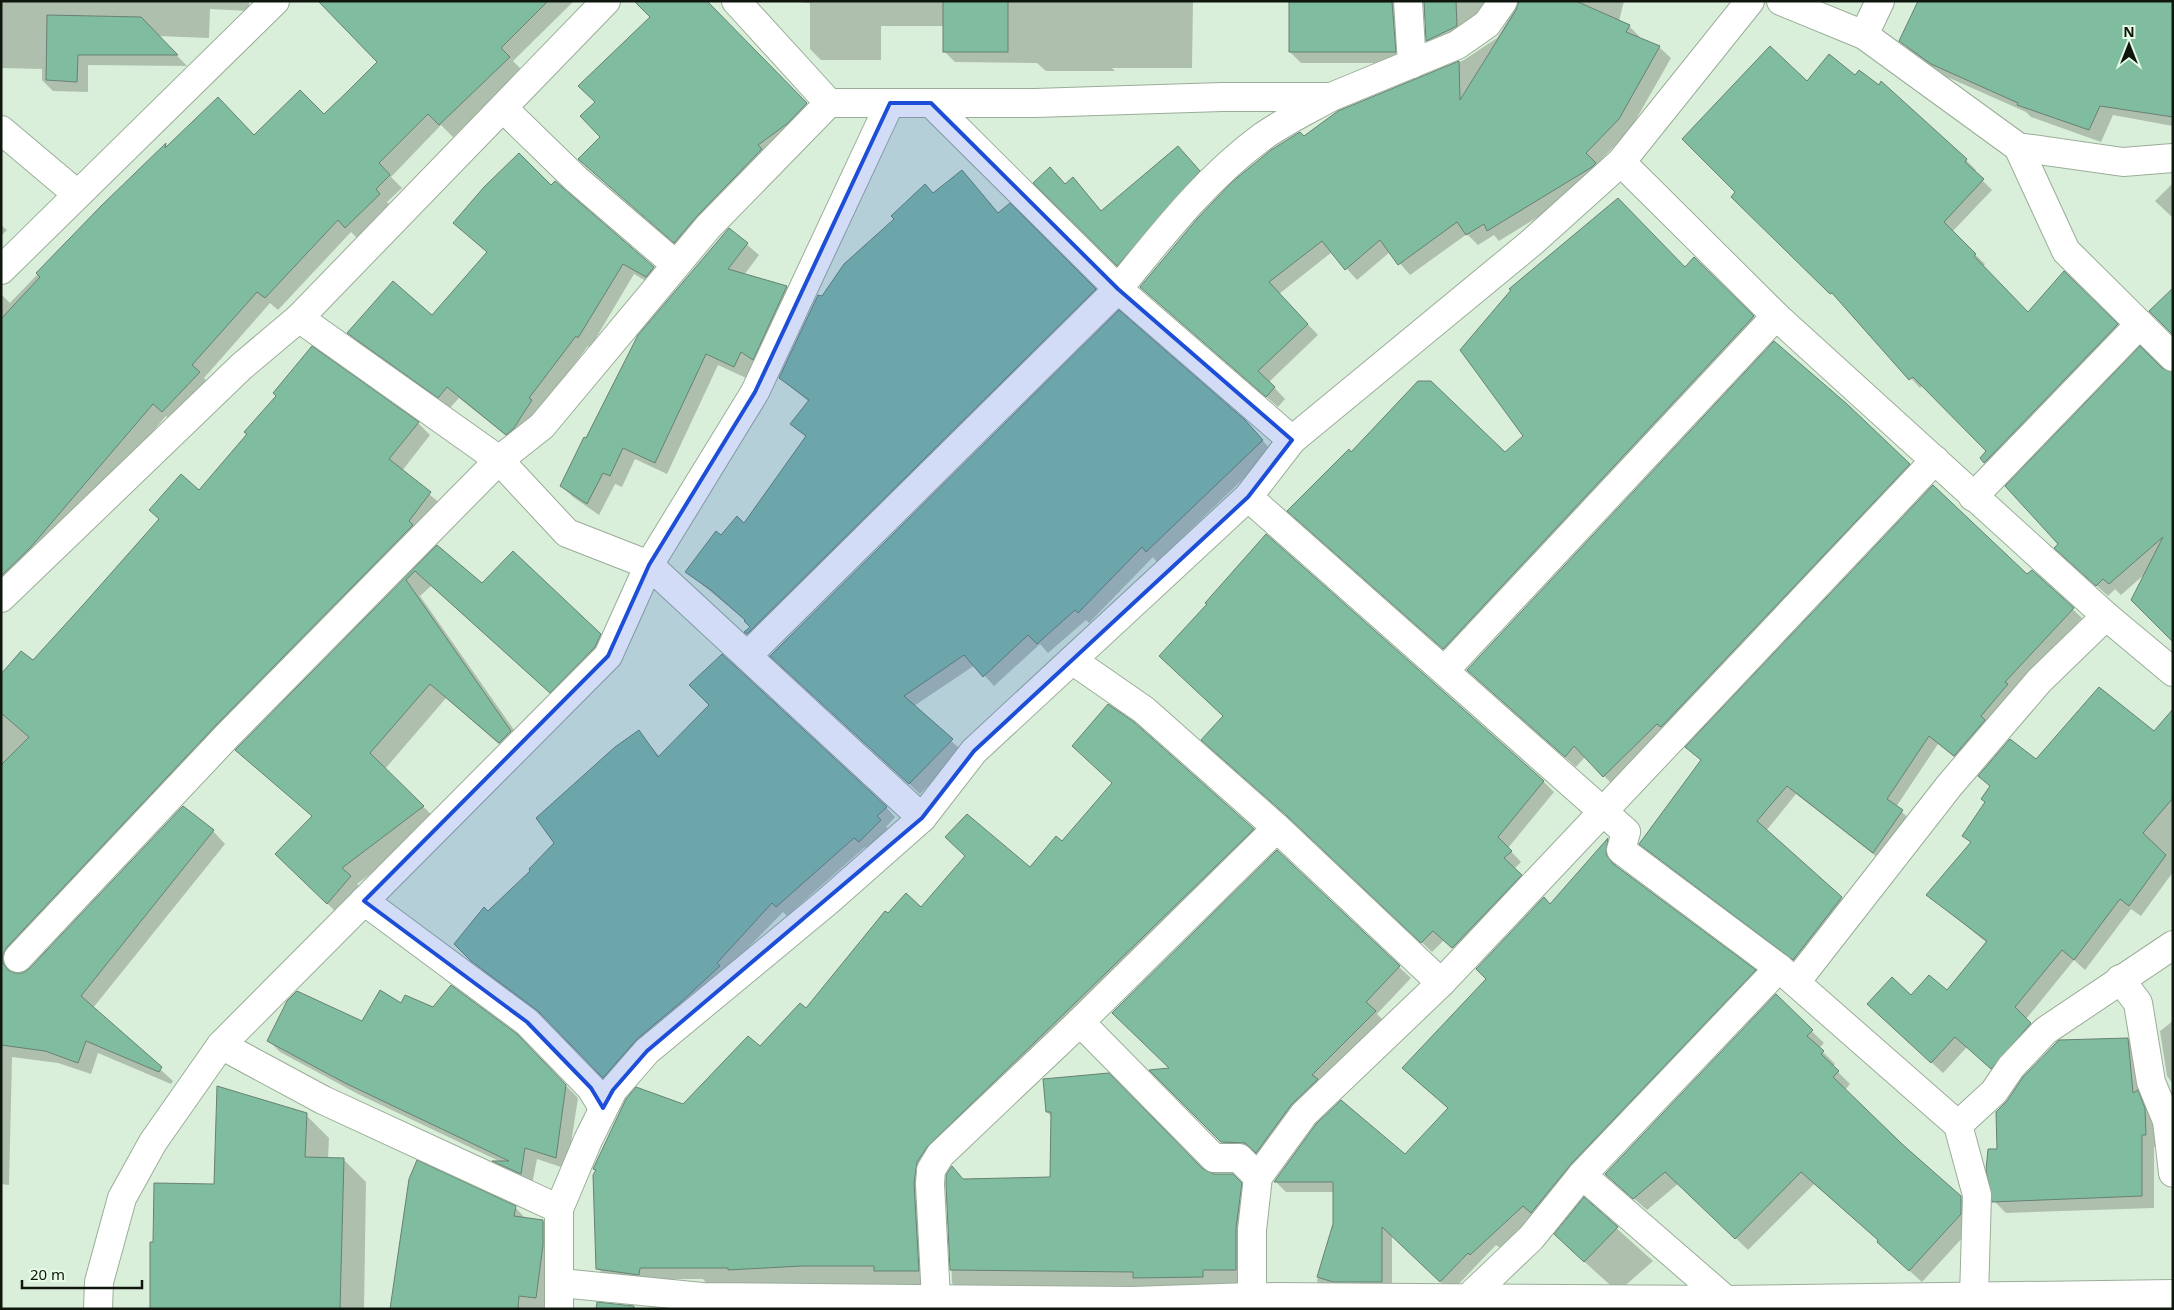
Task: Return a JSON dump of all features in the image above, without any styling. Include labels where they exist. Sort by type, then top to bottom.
[{"type":"street","points":[[1,270],[276,1]]},
{"type":"street","points":[[1,598],[242,366],[299,318],[504,109],[606,1]]},
{"type":"street","points":[[736,1],[829,104]]},
{"type":"street","points":[[1408,1],[1412,64]]},
{"type":"street","points":[[748,655],[1118,288],[1181,213],[1220,173],[1262,137],[1330,97],[1457,45],[1487,24],[1503,1]]},
{"type":"street","points":[[1750,1],[1621,162],[1531,243],[1292,440],[1248,497],[974,751],[922,818],[828,901],[647,1051],[613,1090],[603,1108],[559,1209],[560,1296],[1405,1304],[1467,1300],[1726,1304],[2173,1294]]},
{"type":"street","points":[[1781,1],[1864,35],[2018,147],[2123,162],[2173,158]]},
{"type":"street","points":[[1864,35],[1880,1]]},
{"type":"street","points":[[18,958],[228,735],[499,460],[542,426],[675,264],[708,227],[829,104],[1330,97]]},
{"type":"street","points":[[98,1309],[99,1282],[122,1198],[153,1142],[221,1044],[608,656],[649,565],[755,392],[890,103]]},
{"type":"street","points":[[931,103],[1118,288],[1292,440]]},
{"type":"street","points":[[504,109],[576,179],[675,264]]},
{"type":"street","points":[[1,130],[77,194]]},
{"type":"street","points":[[2018,147],[2066,251],[2173,357]]},
{"type":"street","points":[[1621,162],[1776,316],[1935,460],[1973,497],[2106,616],[2173,672]]},
{"type":"street","points":[[1445,670],[1776,316]]},
{"type":"street","points":[[299,318],[499,460],[567,533],[649,565],[922,818]]},
{"type":"street","points":[[1973,497],[2140,324]]},
{"type":"street","points":[[1235,1301],[1252,1230],[1258,1177],[1304,1114],[1441,983],[1935,460]]},
{"type":"street","points":[[1248,497],[1626,832],[1621,850],[1787,975],[1872,1052],[1958,1125],[1977,1195],[1974,1297]]},
{"type":"street","points":[[1467,1300],[1531,1238],[1582,1175],[1787,975],[2039,680],[2106,616]]},
{"type":"street","points":[[1072,660],[1144,710],[1277,828],[1441,983]]},
{"type":"street","points":[[936,1299],[931,1170],[940,1155],[1080,1022],[1277,828]]},
{"type":"street","points":[[364,901],[527,1022],[591,1088],[603,1108]]},
{"type":"street","points":[[1958,1125],[1994,1092],[2011,1066],[2044,1031],[2173,945]]},
{"type":"street","points":[[2120,979],[2138,1003],[2152,1082],[2167,1121],[2173,1173]]},
{"type":"street","points":[[1080,1022],[1214,1158],[1239,1158],[1258,1177]]},
{"type":"street","points":[[221,1044],[322,1100],[559,1209]]},
{"type":"street","points":[[1582,1175],[1726,1304]]},
{"type":"highlighted area","points":[[890,103],[931,103],[1118,289],[1292,440],[1248,497],[974,751],[922,818],[647,1051],[613,1090],[603,1108],[591,1088],[527,1022],[364,901],[608,656],[649,565],[755,392]]},
{"type":"building","points":[[318,1],[548,1],[501,48],[510,57],[439,125],[428,114],[379,163],[390,175],[376,189],[380,194],[345,228],[338,220],[265,298],[257,292],[192,365],[200,372],[162,412],[153,404],[30,548],[1,576],[1,319],[40,277],[36,273],[101,206],[166,143],[165,148],[218,97],[254,135],[300,90],[324,114],[377,62]]},
{"type":"building","points":[[634,1],[707,1],[807,103],[788,123],[758,145],[762,149],[697,216],[674,243],[578,159],[600,137],[580,116],[595,102],[578,86],[650,17]]},
{"type":"building","points":[[943,1],[1008,1],[1008,52],[943,52]]},
{"type":"building","points":[[1424,1],[1456,1],[1457,26],[1426,41]]},
{"type":"building","points":[[1519,1],[1576,1],[1630,25],[1626,32],[1660,46],[1619,119],[1586,153],[1596,163],[1592,167],[1487,231],[1484,224],[1466,235],[1457,222],[1398,265],[1380,240],[1345,270],[1322,241],[1269,282],[1308,324],[1258,371],[1275,387],[1266,397],[1140,287],[1197,219],[1232,182],[1271,150],[1300,132],[1304,136],[1338,111],[1459,61],[1460,100],[1516,10]]},
{"type":"building","points":[[1918,1],[2173,1],[2173,117],[2100,106],[2089,130],[2017,105],[2018,103],[1931,64],[1899,41]]},
{"type":"building","points":[[1289,2],[1392,2],[1396,52],[1289,52]]},
{"type":"building","points":[[47,15],[141,17],[178,55],[78,55],[77,82],[46,80]]},
{"type":"building","points":[[1770,46],[1807,81],[1829,54],[1855,75],[1859,70],[1879,85],[1881,81],[1967,159],[1965,162],[1984,179],[1944,222],[1976,254],[1974,256],[2028,312],[2064,271],[2118,324],[1984,463],[1980,458],[1986,451],[1913,377],[1909,380],[1832,293],[1830,294],[1731,197],[1735,192],[1682,139]]},
{"type":"building","points":[[1178,146],[1200,171],[1117,266],[1033,183],[1050,167],[1065,184],[1073,177],[1101,211]]},
{"type":"building","points":[[519,153],[551,185],[555,181],[654,267],[646,277],[623,264],[578,338],[576,336],[529,398],[532,400],[514,428],[506,435],[447,387],[438,398],[347,333],[393,281],[432,315],[487,252],[453,223],[484,187]]},
{"type":"building","points":[[962,170],[998,213],[1010,203],[1096,289],[747,634],[744,632],[750,627],[745,620],[711,590],[685,572],[716,531],[721,535],[737,516],[744,523],[806,436],[790,424],[809,400],[779,378],[818,295],[822,296],[844,264],[894,219],[891,216],[925,184],[933,193]]},
{"type":"building","points":[[1618,198],[1685,267],[1694,257],[1754,316],[1443,649],[1287,511],[1349,449],[1351,452],[1418,381],[1431,381],[1505,452],[1523,436],[1460,350],[1511,290],[1509,289]]},
{"type":"building","points":[[729,228],[748,243],[728,269],[787,286],[753,360],[741,352],[734,367],[706,354],[655,463],[623,448],[610,476],[603,473],[587,504],[560,486],[584,437],[586,438],[638,335]]},
{"type":"building","points":[[2173,288],[2173,335],[2149,311]]},
{"type":"building","points":[[1119,310],[1245,420],[1263,440],[1146,552],[1142,547],[1078,613],[1075,610],[1037,644],[1028,635],[983,677],[964,655],[904,696],[953,739],[909,784],[770,656]]},
{"type":"building","points":[[1774,341],[1847,404],[1910,464],[1661,727],[1657,724],[1603,777],[1574,746],[1565,757],[1467,670]]},
{"type":"building","points":[[312,346],[419,422],[389,459],[431,492],[409,521],[413,525],[217,724],[7,947],[3,954],[3,963],[8,970],[15,973],[23,973],[29,969],[183,806],[214,830],[81,996],[162,1067],[159,1072],[86,1041],[78,1063],[45,1051],[1,1045],[1,765],[29,737],[1,713],[1,674],[21,651],[33,660],[83,605],[159,519],[149,510],[181,474],[199,490],[247,434],[244,432],[276,396],[273,393]]},
{"type":"building","points":[[2140,346],[2162,368],[2173,372],[2173,642],[2131,600],[2163,537],[2109,584],[2103,579],[2096,586],[2054,548],[2058,544],[2005,486]]},
{"type":"building","points":[[1933,485],[2027,574],[2032,570],[2074,608],[2005,682],[2008,684],[1981,716],[1985,720],[1954,756],[1929,736],[1887,799],[1903,810],[1873,853],[1787,786],[1757,821],[1842,897],[1793,960],[1639,844],[1701,760],[1685,747]]},
{"type":"building","points":[[1266,534],[1544,781],[1498,837],[1512,851],[1504,858],[1522,875],[1452,948],[1433,931],[1421,943],[1287,816],[1201,740],[1223,716],[1159,656],[1207,604],[1205,603]]},
{"type":"building","points":[[437,545],[482,583],[513,551],[601,634],[595,647],[550,693],[415,571],[406,580],[511,731],[499,743],[430,684],[370,753],[424,806],[342,868],[351,876],[327,904],[275,854],[312,816],[235,750]]},
{"type":"building","points":[[722,654],[887,807],[877,816],[881,820],[859,842],[854,838],[776,907],[772,903],[717,963],[720,966],[637,1039],[603,1078],[538,1011],[471,961],[454,944],[484,907],[488,911],[530,871],[529,869],[554,843],[536,818],[615,747],[639,730],[658,757],[709,705],[689,685]]},
{"type":"building","points":[[2099,687],[2154,731],[2173,709],[2173,798],[2143,833],[2166,855],[2129,906],[2120,899],[2074,960],[2062,950],[2015,1007],[2031,1023],[1991,1069],[1955,1037],[1931,1063],[1867,1004],[1892,977],[1911,995],[1929,975],[1947,990],[1987,941],[1926,895],[1971,842],[1962,836],[1985,802],[1981,799],[1990,786],[1978,776],[2010,739],[2036,759]]},
{"type":"building","points":[[1108,704],[1134,722],[1254,829],[927,1147],[917,1162],[914,1183],[919,1271],[874,1271],[874,1266],[802,1266],[728,1270],[728,1268],[640,1268],[639,1275],[596,1269],[593,1175],[596,1170],[593,1169],[626,1099],[636,1087],[683,1104],[748,1036],[760,1046],[800,1003],[806,1008],[885,911],[888,913],[906,893],[921,907],[965,856],[945,837],[967,814],[1030,867],[1056,836],[1062,841],[1112,783],[1072,746]]},
{"type":"building","points":[[1608,838],[1606,854],[1612,863],[1756,970],[1571,1164],[1531,1213],[1523,1206],[1470,1255],[1468,1253],[1440,1282],[1382,1227],[1382,1282],[1333,1282],[1317,1277],[1333,1224],[1333,1182],[1274,1182],[1316,1124],[1341,1100],[1405,1154],[1448,1108],[1402,1068],[1486,979],[1476,969],[1544,897],[1550,904]]},
{"type":"building","points":[[1277,850],[1400,966],[1366,1002],[1376,1011],[1312,1075],[1318,1079],[1291,1105],[1256,1153],[1245,1143],[1221,1142],[1149,1070],[1169,1068],[1112,1013]]},
{"type":"building","points":[[451,985],[517,1034],[566,1085],[556,1158],[525,1148],[521,1174],[492,1161],[509,1161],[345,1083],[267,1041],[287,1001],[297,991],[362,1021],[380,990],[401,1003],[405,995],[433,1007]]},
{"type":"building","points":[[1776,994],[1813,1030],[1807,1036],[1824,1051],[1821,1054],[1839,1071],[1833,1077],[1902,1144],[1961,1196],[1961,1214],[1909,1271],[1877,1242],[1878,1240],[1801,1172],[1735,1239],[1665,1172],[1633,1199],[1605,1174]]},
{"type":"building","points":[[2128,1038],[2133,1093],[2138,1090],[2145,1108],[2146,1135],[2142,1135],[2142,1196],[1992,1202],[1986,1170],[1988,1149],[1997,1149],[1996,1112],[2007,1101],[2023,1077],[2059,1040]]},
{"type":"building","points":[[1109,1073],[1203,1169],[1214,1174],[1233,1174],[1242,1183],[1236,1228],[1236,1270],[1203,1270],[1203,1277],[1133,1278],[1133,1272],[950,1270],[946,1175],[952,1166],[963,1179],[1050,1177],[1051,1112],[1046,1112],[1043,1079]]},
{"type":"building","points":[[217,1086],[307,1113],[305,1157],[344,1158],[340,1309],[150,1309],[150,1242],[153,1242],[154,1183],[214,1184]]},
{"type":"building","points":[[417,1160],[516,1206],[514,1216],[543,1220],[543,1245],[536,1298],[519,1296],[518,1309],[390,1309],[409,1179]]},
{"type":"building","points":[[1584,1197],[1618,1227],[1584,1262],[1554,1234]]},
{"type":"building","points":[[597,1302],[634,1306],[634,1309],[596,1309]]}]
